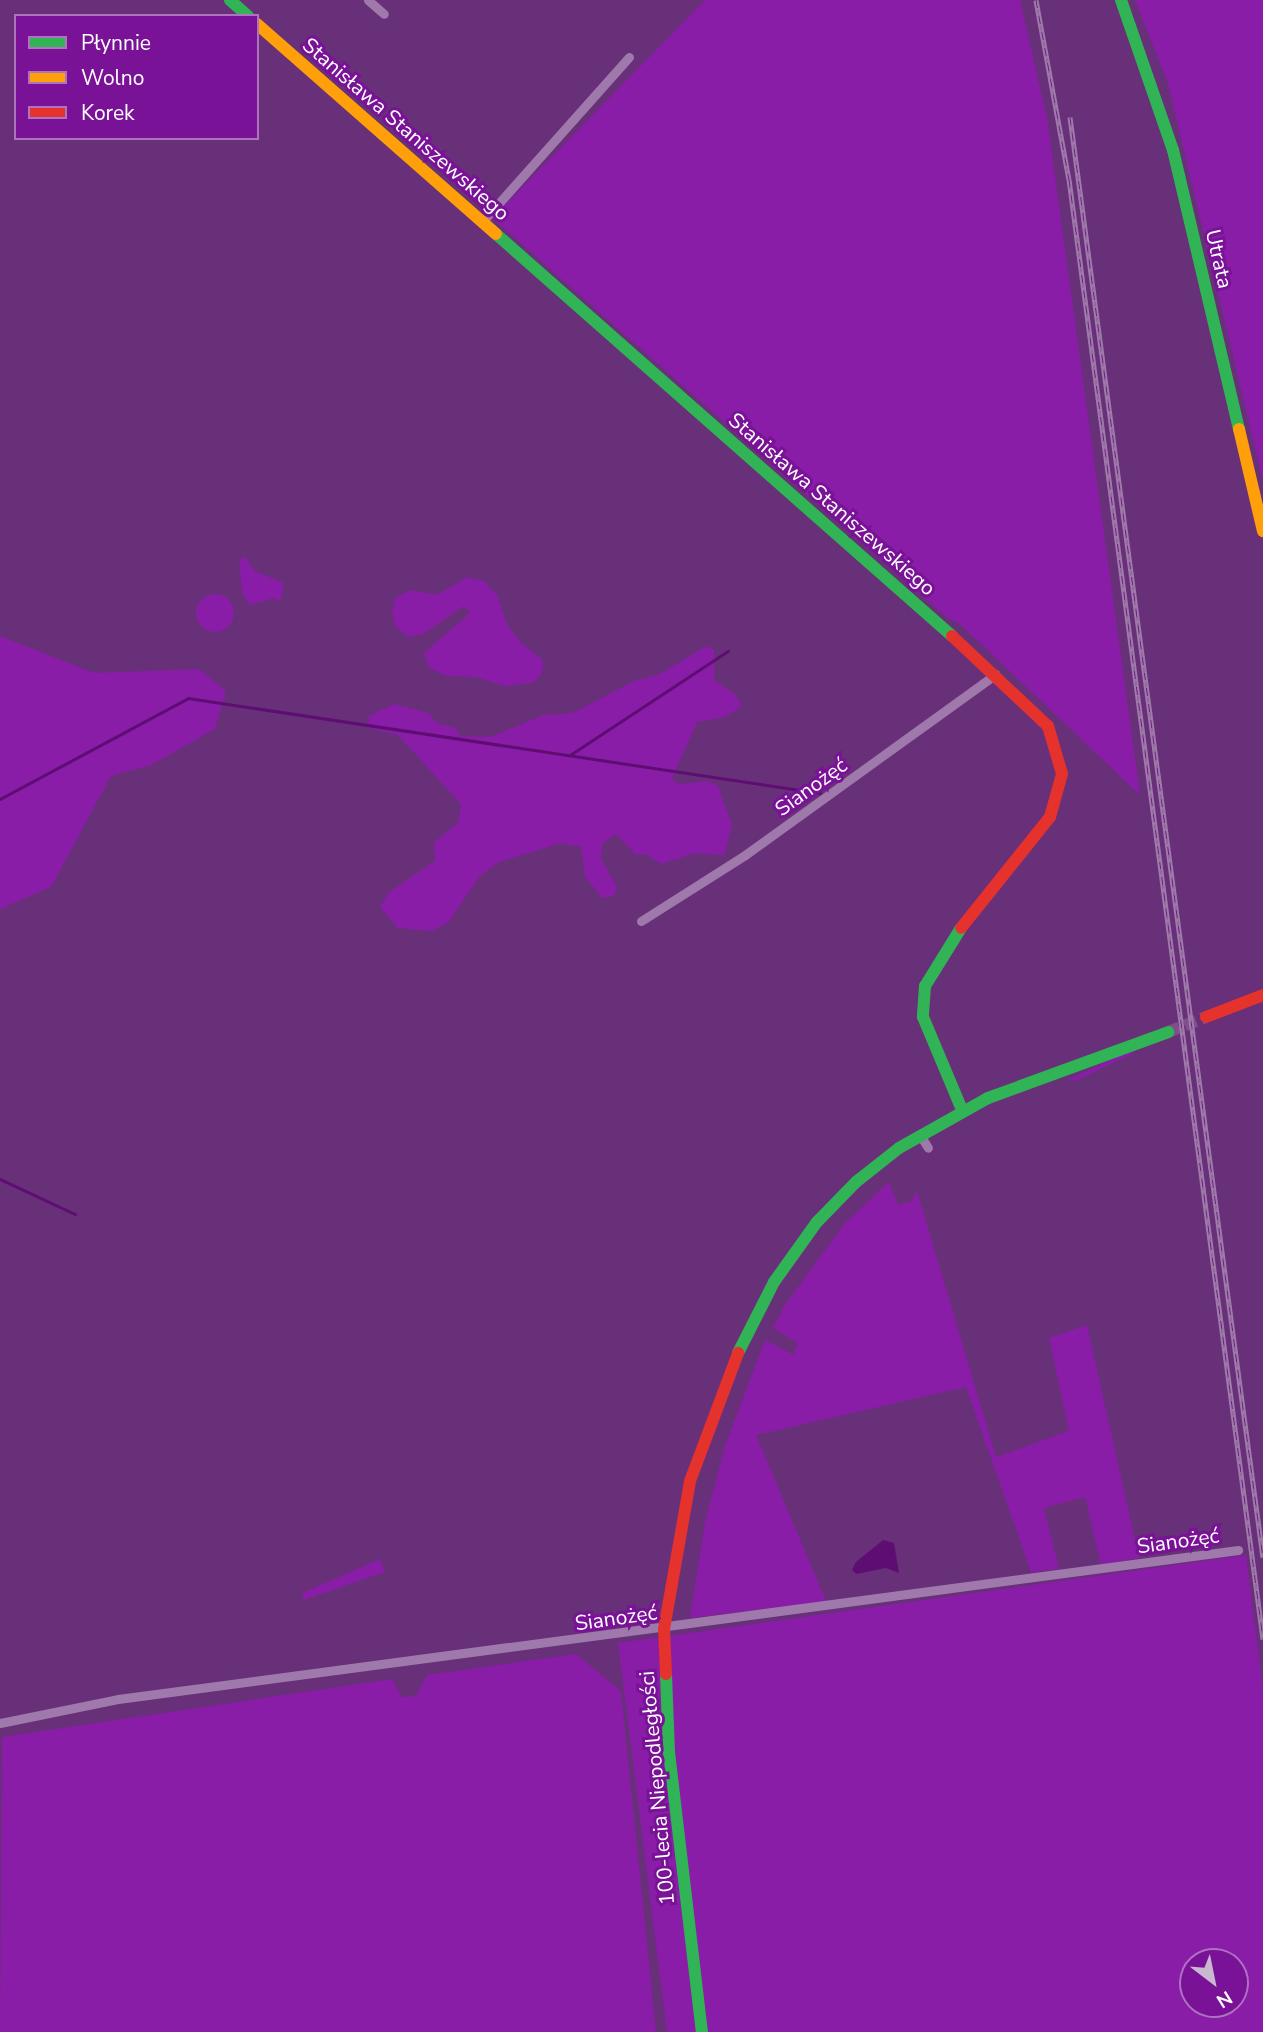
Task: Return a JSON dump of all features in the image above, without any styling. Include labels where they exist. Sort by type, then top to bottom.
[{"type":"main road","points":[[230,0],[246,14]]},
{"type":"main road","name":"Utrata","points":[[1121,0],[1173,150],[1263,531]]},
{"type":"main road","name":"Stanisława Staniszewskiego","points":[[259,26],[996,674],[1048,726],[1062,774],[1050,817],[948,944],[925,986],[923,1017],[962,1110]]},
{"type":"main road","points":[[1206,1017],[1263,995]]},
{"type":"main road","name":"100-lecia Niepodległości","points":[[702,2032],[670,1772],[664,1629],[690,1481],[758,1310],[832,1203],[920,1135],[962,1110],[1168,1032]]},
{"type":"street","points":[[368,0],[384,14]]},
{"type":"street","points":[[482,222],[629,57]]},
{"type":"street","name":"Sianożęć","points":[[641,921],[745,855],[996,674]]},
{"type":"street","points":[[920,1135],[928,1148]]},
{"type":"street","name":"Sianożęć","points":[[0,1723],[118,1699],[664,1629],[1238,1550]]},
{"type":"shaded area","points":[[705,0],[1020,0],[1047,118],[1140,795],[960,624],[945,616],[492,218]]},
{"type":"shaded area","points":[[1135,0],[1263,0],[1263,481],[1168,84]]},
{"type":"shaded area","points":[[245,557],[255,571],[284,583],[280,602],[274,598],[250,605],[242,593],[239,559]]},
{"type":"shaded area","points":[[467,577],[484,581],[497,595],[507,624],[519,641],[543,660],[542,673],[533,683],[504,686],[477,677],[446,676],[429,668],[424,653],[470,613],[464,606],[423,634],[408,637],[395,626],[392,610],[396,597],[411,590],[437,595]]},
{"type":"shaded area","points":[[215,594],[228,600],[234,613],[228,626],[215,632],[202,626],[196,613],[202,600]]},
{"type":"shaded area","points":[[0,636],[94,673],[199,669],[226,691],[215,729],[151,765],[111,776],[51,887],[0,909]]},
{"type":"shaded area","points":[[706,646],[714,650],[714,680],[736,695],[742,706],[725,717],[697,722],[672,778],[679,784],[708,781],[718,786],[732,825],[724,855],[696,853],[661,864],[645,854],[636,855],[616,834],[603,843],[601,858],[617,888],[614,896],[602,898],[585,876],[581,847],[561,843],[499,862],[480,876],[448,923],[431,931],[398,928],[380,907],[389,892],[435,861],[434,842],[458,823],[461,804],[398,735],[368,728],[369,716],[394,704],[428,713],[437,723],[456,728],[460,736],[490,737],[544,715],[573,713],[634,681],[660,674]]},
{"type":"shaded area","points":[[1128,1052],[1134,1053],[1075,1081],[1067,1080]]},
{"type":"shaded area","points":[[889,1182],[898,1205],[912,1201],[917,1191],[996,1457],[1069,1431],[1049,1338],[1087,1325],[1139,1558],[1101,1565],[1085,1497],[1044,1508],[1059,1569],[1031,1572],[966,1387],[756,1435],[826,1601],[690,1618],[705,1522],[725,1446],[765,1340],[794,1355],[798,1343],[773,1328],[785,1305],[845,1223]]},
{"type":"shaded area","points":[[883,1540],[894,1543],[899,1573],[886,1568],[856,1574],[852,1570],[856,1562]]},
{"type":"shaded area","points":[[1246,1555],[1263,1689],[1263,2032],[667,2032],[618,1643]]},
{"type":"shaded area","points":[[380,1559],[385,1572],[304,1600],[302,1593]]},
{"type":"shaded area","points":[[576,1654],[621,1691],[656,2032],[0,2032],[2,1737],[392,1679],[402,1697],[416,1696],[427,1675]]},
{"type":"waterway","points":[[570,755],[728,651]]},
{"type":"waterway","points":[[0,799],[188,698],[820,793]]},
{"type":"waterway","points":[[0,1179],[75,1214]]},
{"type":"tunnel","points":[[1168,1032],[1206,1017]]},
{"type":"railway","points":[[1036,0],[1069,179],[1263,1639]]},
{"type":"railway","points":[[1070,117],[1263,1557]]},
{"type":"traffic: fast","points":[[230,0],[246,14]]},
{"type":"traffic: fast","points":[[1121,0],[1173,150],[1239,429]]},
{"type":"traffic: fast","points":[[496,234],[952,636]]},
{"type":"traffic: fast","points":[[961,928],[925,986],[923,1017],[962,1110]]},
{"type":"traffic: fast","points":[[738,1353],[774,1282],[817,1222],[856,1182],[899,1148],[988,1098],[1168,1032]]},
{"type":"traffic: fast","points":[[666,1674],[669,1752],[702,2032]]},
{"type":"traffic: slow","points":[[259,26],[496,234]]},
{"type":"traffic: slow","points":[[1239,429],[1263,531]]},
{"type":"traffic: jam","points":[[952,636],[1048,726],[1062,774],[1050,817],[961,928]]},
{"type":"traffic: jam","points":[[1206,1017],[1263,995]]},
{"type":"traffic: jam","points":[[666,1674],[664,1629],[690,1481],[738,1353]]}]
